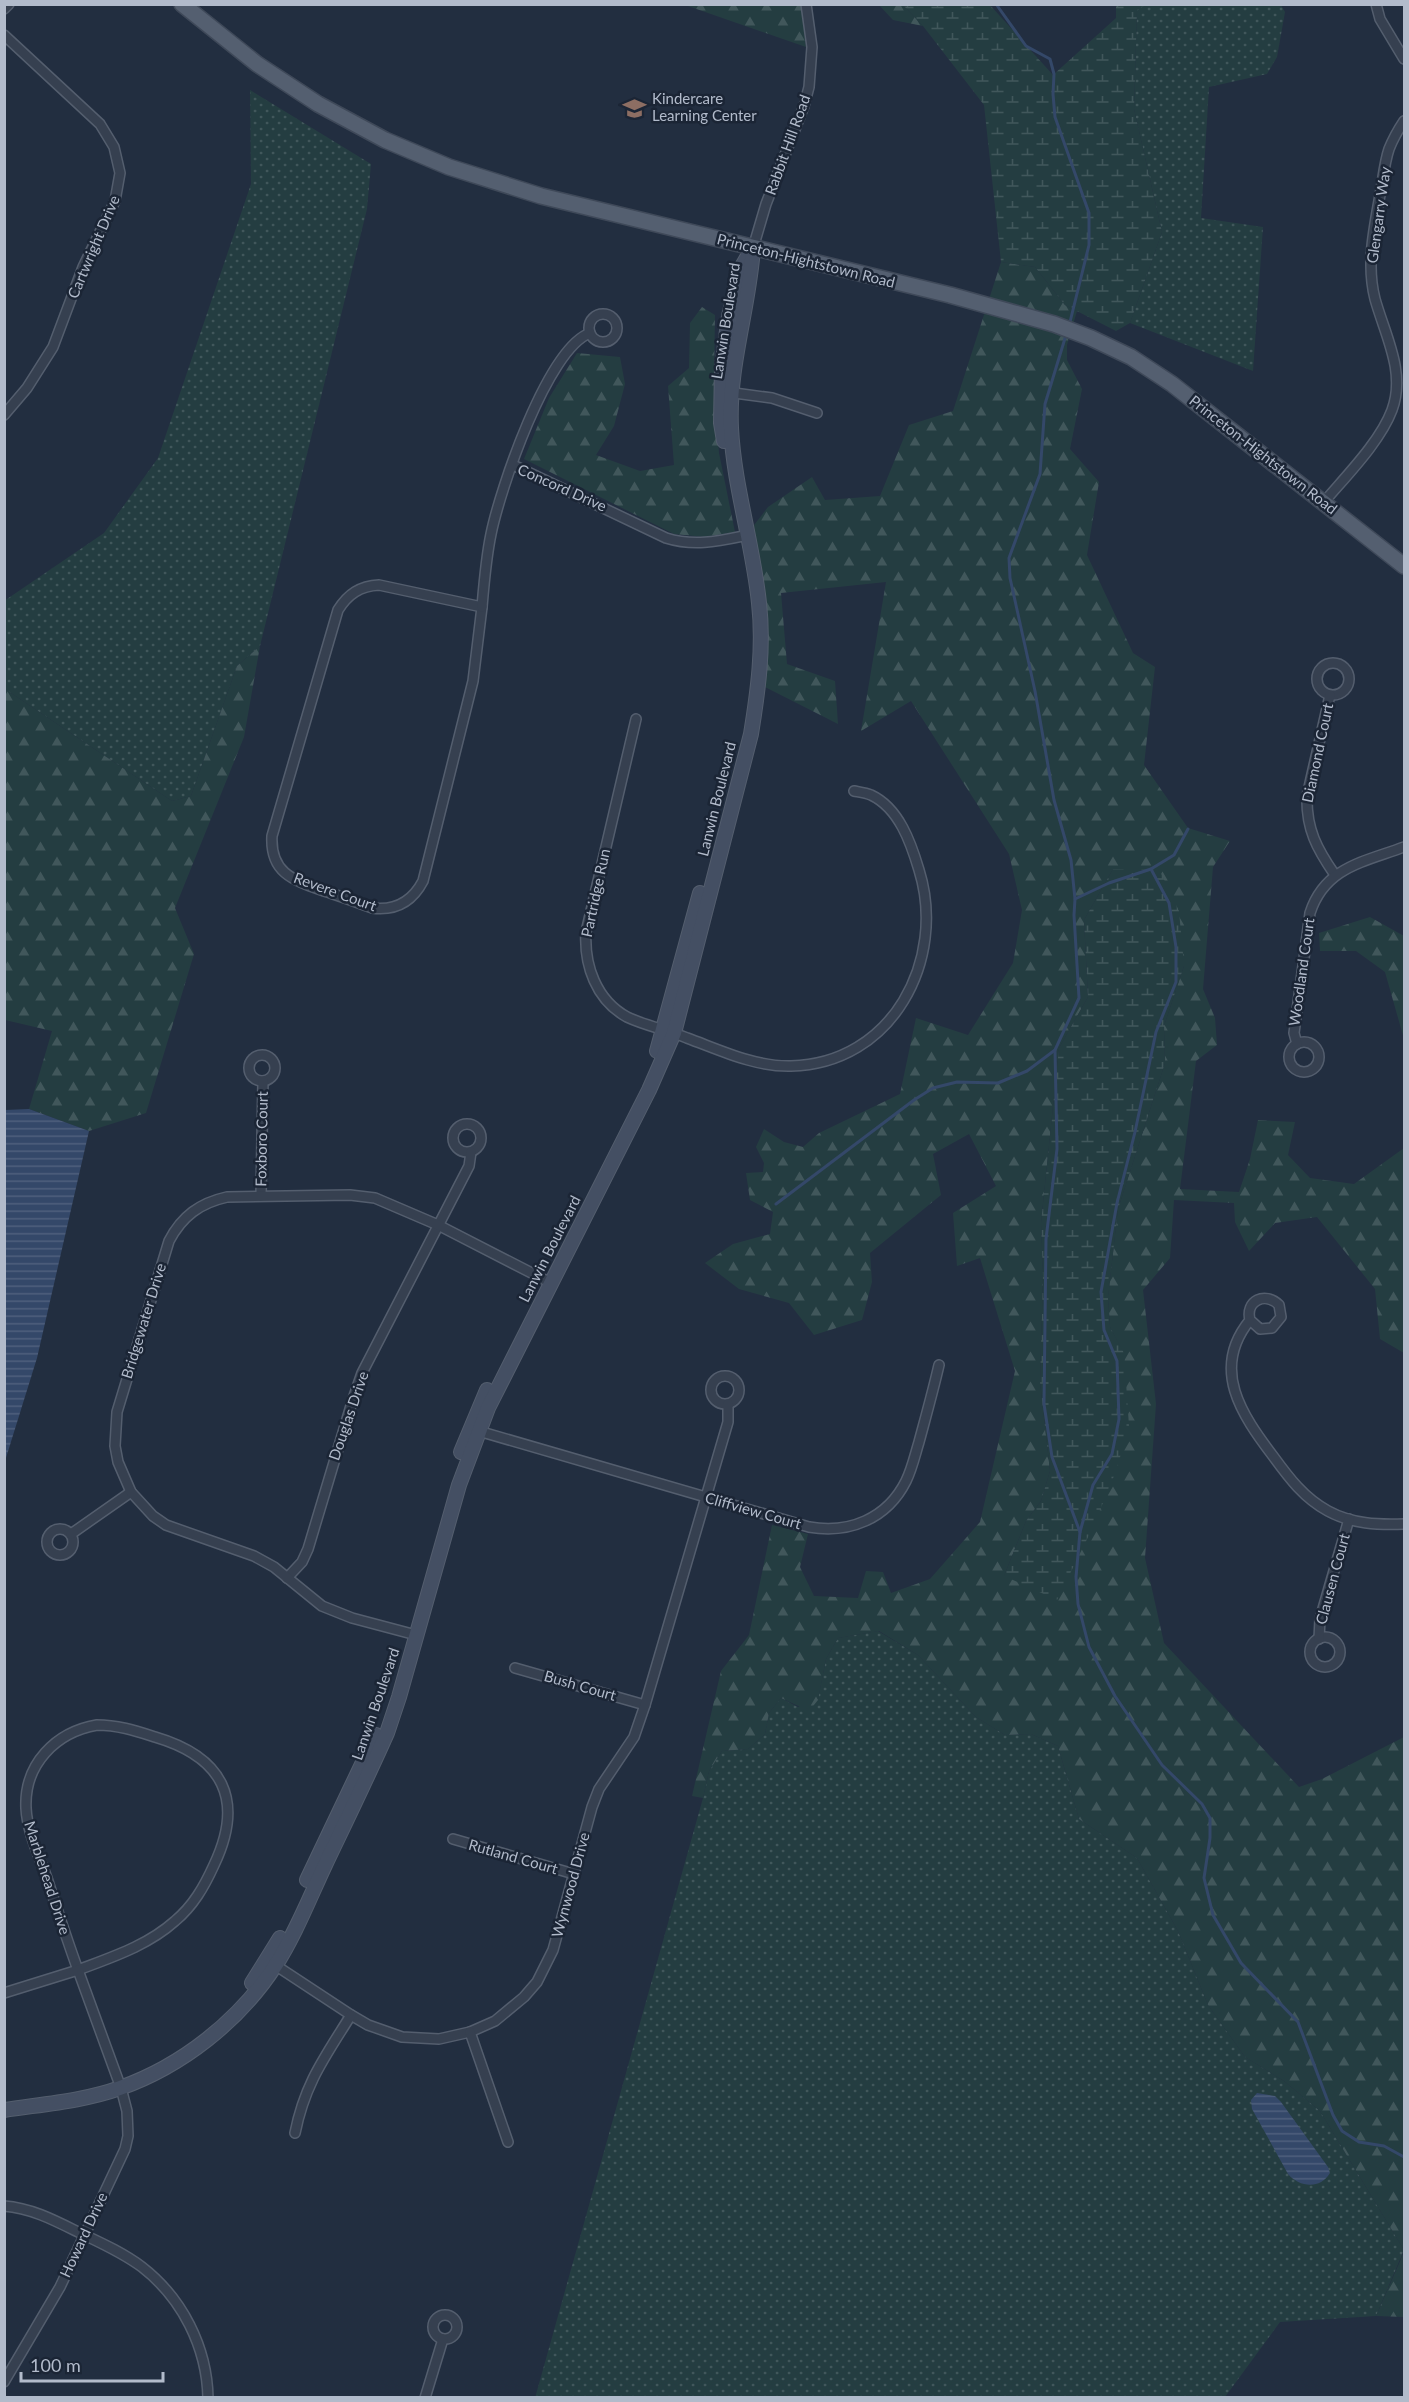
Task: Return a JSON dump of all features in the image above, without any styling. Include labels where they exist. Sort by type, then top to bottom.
[{"type":"main road","name":"Princeton-Hightstown Road","points":[[182,4],[288,85],[345,120],[416,154],[505,187],[950,295],[1054,324],[1115,349],[1150,369],[1404,566]]},
{"type":"street","points":[[4,9],[9,4]]},
{"type":"street","name":"Rabbit Hill Road","points":[[753,248],[766,204],[804,106],[809,87],[812,47],[807,4]]},
{"type":"street","points":[[1376,4],[1380,19],[1404,59]]},
{"type":"street","name":"Cartwright Drive","points":[[4,35],[99,124],[114,147],[120,173],[116,201],[83,267],[52,347],[27,388],[4,414]]},
{"type":"street","name":"Glengarry Way","points":[[1324,502],[1379,435],[1392,409],[1396,393],[1395,365],[1375,299],[1371,247],[1387,156],[1404,121]]},
{"type":"street","name":"Lanwin Boulevard","points":[[4,2110],[90,2096],[178,2060],[204,2042],[248,2002],[271,1963],[387,1733],[412,1634],[474,1430],[488,1408],[547,1280],[649,1090],[669,1031],[751,734],[758,690],[761,650],[759,604],[744,536],[726,392],[752,273],[753,248]]},
{"type":"street","points":[[513,465],[527,425],[548,382],[572,345],[590,333]]},
{"type":"street","points":[[726,392],[772,398],[817,413]]},
{"type":"street","points":[[1396,393],[1404,400]]},
{"type":"street","name":"Concord Drive","points":[[482,607],[491,533],[513,465],[666,538],[696,544],[744,536]]},
{"type":"street","name":"Revere Court","points":[[379,585],[482,607],[473,681],[423,881],[418,890],[402,904],[381,909],[372,908],[291,879],[278,865],[272,846],[272,836],[336,615],[344,601],[359,589],[379,585]]},
{"type":"street","name":"Diamond Court","points":[[1330,695],[1307,796],[1306,811],[1312,838],[1335,875]]},
{"type":"street","name":"Partridge Run","points":[[636,719],[586,932],[585,945],[591,974],[607,1000],[627,1016],[756,1062],[790,1066],[808,1065],[826,1062],[860,1047],[873,1037],[899,1008],[916,978],[926,941],[927,911],[922,881],[912,846],[889,808],[872,795],[854,791]]},
{"type":"street","name":"Woodland Court","points":[[1297,1044],[1294,1033],[1310,913],[1320,891],[1344,869],[1404,847]]},
{"type":"street","name":"Foxboro Court","points":[[261,1196],[263,1082]]},
{"type":"street","name":"Douglas Drive","points":[[287,1578],[302,1562],[308,1549],[352,1399],[362,1373],[469,1166],[471,1152]]},
{"type":"street","name":"Bridgewater Drive","points":[[412,1634],[336,1613],[306,1595],[274,1568],[238,1549],[181,1532],[166,1525],[153,1516],[131,1492],[118,1462],[115,1446],[116,1421],[169,1240],[182,1220],[201,1205],[227,1197],[360,1196],[390,1203],[547,1280]]},
{"type":"street","points":[[1250,1320],[1240,1334],[1232,1362],[1235,1394],[1248,1423],[1295,1485],[1318,1504],[1349,1519],[1382,1525],[1404,1524]]},
{"type":"street","name":"Cliffview Court","points":[[474,1430],[707,1498],[823,1529],[849,1527],[874,1518],[893,1501],[907,1479],[939,1365]]},
{"type":"street","name":"Wynwood Drive","points":[[271,1963],[351,2015],[402,2037],[439,2039],[470,2032],[495,2021],[511,2010],[537,1982],[553,1950],[592,1807],[599,1790],[634,1737],[645,1705],[728,1422],[728,1404]]},
{"type":"street","points":[[71,1534],[131,1492]]},
{"type":"street","name":"Clausen Court","points":[[1319,1639],[1320,1619],[1349,1519]]},
{"type":"street","name":"Bush Court","points":[[515,1668],[645,1705]]},
{"type":"street","name":"Marblehead Drive","points":[[78,1970],[137,1947],[177,1920],[204,1887],[224,1844],[229,1817],[224,1791],[210,1766],[180,1744],[123,1727],[97,1725],[75,1731],[44,1753],[35,1767],[27,1793],[28,1822],[78,1970],[119,2083]]},
{"type":"street","name":"Rutland Court","points":[[453,1839],[574,1874]]},
{"type":"street","points":[[4,1993],[78,1970]]},
{"type":"street","points":[[295,2133],[300,2109],[312,2078],[351,2015]]},
{"type":"street","points":[[470,2032],[508,2142]]},
{"type":"street","name":"Lanwin Boulevard","points":[[4,2102],[119,2083]]},
{"type":"street","name":"Howard Drive","points":[[4,2382],[42,2320],[125,2149],[129,2124],[119,2083]]},
{"type":"street","points":[[4,2206],[37,2213],[83,2234],[135,2262],[158,2281],[172,2296],[192,2329],[205,2368],[208,2397]]},
{"type":"street","points":[[425,2397],[443,2339]]},
{"type":"green space","points":[[1146,4],[1281,5],[1285,12],[1277,57],[1267,74],[1209,87],[1201,218],[1263,227],[1253,371],[1130,323],[1162,232],[1134,109],[1137,9]]},
{"type":"green space","points":[[685,5],[802,5],[806,47]]},
{"type":"green space","points":[[879,5],[903,5],[923,26],[893,20]]},
{"type":"green space","points":[[903,5],[990,5],[1053,75],[1116,18],[1116,5],[1146,5],[1137,10],[1134,109],[1162,232],[1130,323],[1116,331],[1065,305],[1035,267],[1001,262],[984,105],[923,26]]},
{"type":"green space","points":[[250,90],[371,164],[367,209],[260,646],[237,666],[191,796],[172,801],[5,689],[4,601],[104,533],[158,458],[251,184]]},
{"type":"green space","points":[[1001,262],[1035,267],[1065,305],[1077,311],[1067,345],[1067,360],[1082,389],[1070,449],[1099,482],[1087,555],[1133,653],[1155,667],[1144,765],[1188,828],[1230,841],[1213,867],[1203,989],[1215,1018],[1217,1045],[1196,1061],[1180,1189],[1239,1192],[1250,1159],[1258,1120],[1295,1122],[1288,1155],[1310,1178],[1354,1184],[1404,1148],[1404,1353],[1380,1339],[1375,1289],[1317,1217],[1275,1223],[1249,1251],[1235,1222],[1234,1203],[1174,1200],[1170,1258],[1143,1290],[1156,1404],[1145,1558],[1164,1643],[1299,1787],[1322,1779],[1404,1737],[1404,2250],[1320,2111],[1284,2081],[1245,2057],[1208,2005],[1178,1931],[1137,1858],[1079,1819],[1058,1746],[1031,1734],[1005,1735],[976,1717],[918,1655],[879,1631],[838,1638],[826,1659],[818,1700],[809,1711],[781,1698],[769,1713],[765,1734],[748,1749],[722,1751],[709,1771],[703,1798],[692,1796],[721,1671],[749,1635],[772,1525],[808,1534],[800,1567],[814,1596],[858,1598],[866,1571],[883,1572],[891,1593],[930,1579],[980,1522],[1015,1371],[980,1258],[957,1266],[953,1213],[996,1186],[969,1134],[933,1154],[941,1195],[870,1253],[872,1282],[862,1320],[814,1335],[789,1303],[739,1289],[705,1263],[733,1244],[770,1234],[773,1212],[750,1200],[746,1173],[763,1172],[764,1163],[756,1147],[764,1129],[784,1142],[803,1147],[819,1133],[900,1094],[916,1018],[968,1035],[1013,963],[1022,910],[1009,854],[911,701],[861,731],[886,582],[781,593],[787,664],[835,681],[838,724],[763,686],[751,529],[768,507],[812,477],[825,500],[880,496],[909,425],[953,411]],"holes":[[[1113,869],[1184,966],[1164,1026],[1165,1063],[1118,1209],[1108,1297],[1110,1327],[1124,1354],[1004,1576],[1026,1521],[1041,1501],[1050,1471],[1040,1382],[1043,1275],[1041,1223],[1059,1048],[1088,997],[1084,920]]]},
{"type":"green space","points":[[702,307],[715,315],[714,380],[719,453],[735,532],[705,537],[674,534],[524,459],[549,398],[577,353],[620,357],[625,384],[614,426],[596,455],[640,471],[674,465],[668,386],[689,368],[690,323]]},
{"type":"green space","points":[[260,646],[244,737],[175,908],[194,954],[146,1113],[89,1131],[29,1109],[52,1031],[5,1020],[5,689],[172,801],[191,796],[237,666]]},
{"type":"green space","points":[[1113,869],[1159,869],[1179,911],[1184,966],[1164,1026],[1165,1063],[1118,1209],[1108,1298],[1110,1327],[1124,1353],[1129,1426],[1116,1471],[1093,1527],[1057,1600],[1004,1576],[1026,1521],[1041,1501],[1050,1471],[1040,1382],[1043,1275],[1041,1223],[1059,1048],[1088,997],[1084,920]]},
{"type":"green space","points":[[1370,917],[1404,936],[1404,1039],[1385,972],[1356,951],[1320,951],[1319,933]]},
{"type":"green space","points":[[878,1631],[918,1655],[976,1717],[1005,1735],[1031,1734],[1058,1746],[1079,1819],[1137,1858],[1178,1931],[1208,2005],[1245,2057],[1284,2081],[1320,2111],[1404,2250],[1376,2316],[1280,2322],[1225,2397],[535,2398],[709,1771],[722,1751],[748,1749],[765,1734],[769,1713],[781,1698],[798,1707],[818,1699],[826,1659],[838,1638]]},
{"type":"green space","points":[[1404,2252],[1404,2317],[1376,2316]]},
{"type":"water","points":[[29,1109],[89,1131],[37,1358],[5,1461],[5,1110]]},
{"type":"water","points":[[1257,2093],[1275,2096],[1281,2102],[1328,2167],[1330,2173],[1321,2182],[1303,2184],[1288,2174],[1252,2109],[1251,2100]]},
{"type":"waterway","points":[[996,4],[1026,46],[1050,59],[1054,74],[1055,117],[1089,213],[1089,245],[1069,326]]},
{"type":"waterway","points":[[1066,335],[1045,404],[1040,474],[1009,558],[1010,578],[1035,691],[1054,800],[1071,860],[1075,899],[1079,998],[1055,1050],[1057,1149],[1046,1239],[1044,1404],[1052,1457],[1080,1532]]},
{"type":"waterway","points":[[1075,899],[1109,883],[1151,869],[1174,855],[1188,829]]},
{"type":"waterway","points":[[1151,869],[1169,903],[1176,947],[1176,982],[1156,1032],[1117,1203],[1101,1292],[1104,1330],[1117,1361],[1119,1419],[1112,1454],[1093,1485],[1080,1532],[1076,1577],[1078,1604],[1089,1647],[1115,1696],[1162,1765],[1202,1804],[1210,1818],[1210,1838],[1204,1878],[1213,1915],[1241,1963],[1298,2022],[1333,2115],[1342,2131],[1359,2142],[1384,2146],[1404,2157]]},
{"type":"waterway","points":[[776,1204],[933,1088],[957,1082],[998,1083],[1027,1071],[1055,1050]]},
{"type":"place","name":"Kindercare Learning Center","points":[[634,108]]}]
